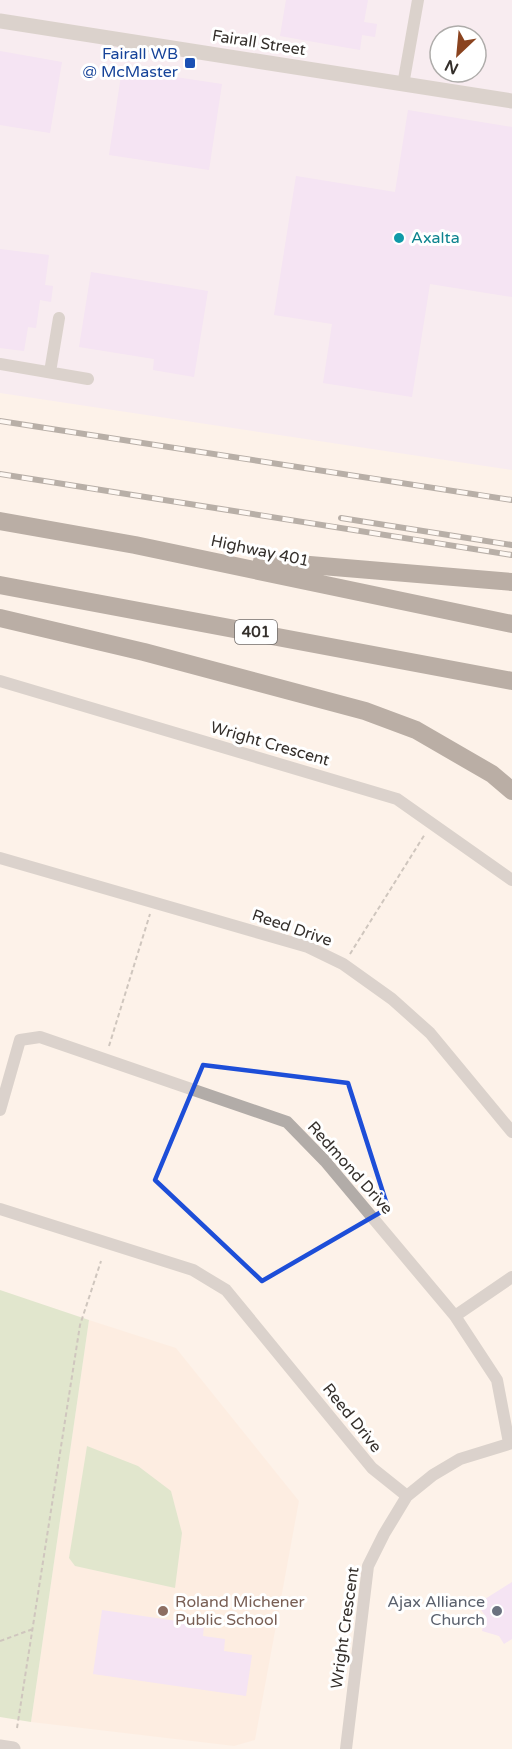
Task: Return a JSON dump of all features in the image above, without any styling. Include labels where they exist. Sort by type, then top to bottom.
[{"type":"highway","name":"Highway 401","points":[[0,521],[135,545],[512,624]]},
{"type":"highway","points":[[135,545],[273,563],[512,582]]},
{"type":"highway","name":"401","points":[[0,585],[512,681]]},
{"type":"highway","points":[[0,618],[144,652],[365,711],[416,730],[492,774],[512,791]]},
{"type":"street","points":[[404,85],[418,0]]},
{"type":"street","name":"Fairall Street","points":[[0,21],[512,101]]},
{"type":"street","points":[[50,372],[59,318]]},
{"type":"street","points":[[0,364],[88,379]]},
{"type":"street","name":"Wright Crescent","points":[[0,681],[396,799],[512,880]]},
{"type":"street","name":"Reed Drive","points":[[0,858],[308,947],[343,964],[392,999],[430,1033],[512,1132]]},
{"type":"street","name":"Redmond Drive","points":[[0,1110],[21,1040],[40,1037],[287,1122],[325,1161],[455,1316],[497,1380],[511,1443]]},
{"type":"street","name":"Reed Drive","points":[[0,1209],[193,1270],[226,1290],[372,1468],[407,1496]]},
{"type":"street","points":[[455,1316],[512,1277]]},
{"type":"street","name":"Wright Crescent","points":[[346,1749],[368,1566],[407,1496],[433,1475],[460,1459],[511,1443]]},
{"type":"street","points":[[0,1747],[13,1749]]},
{"type":"path","points":[[343,964],[423,838],[430,823]]},
{"type":"path","points":[[109,1046],[153,902]]},
{"type":"path","points":[[17,1728],[80,1325],[101,1261]]},
{"type":"path","points":[[0,1641],[33,1629]]},
{"type":"highlighted area","points":[[203,1065],[348,1083],[388,1208],[262,1281],[155,1180]]},
{"type":"shaded area","points":[[0,0],[512,0],[512,470],[0,393]]},
{"type":"shaded area","name":"Roland Michener Public School","points":[[89,1320],[176,1348],[299,1501],[255,1740],[234,1746],[31,1722]]},
{"type":"green space","points":[[0,1290],[89,1320],[31,1722],[0,1717]]},
{"type":"green space","points":[[87,1446],[138,1466],[171,1491],[182,1533],[175,1588],[75,1566],[69,1558]]},
{"type":"building","points":[[286,0],[368,0],[364,22],[377,24],[375,37],[362,35],[360,50],[280,36]]},
{"type":"building","points":[[0,51],[62,62],[50,133],[0,125]]},
{"type":"building","points":[[122,69],[222,84],[209,170],[109,155]]},
{"type":"building","name":"Axalta","points":[[408,110],[512,127],[512,297],[430,284],[412,397],[323,383],[332,324],[274,315],[296,176],[395,192]]},
{"type":"building","points":[[0,249],[49,255],[45,285],[53,286],[51,302],[40,300],[36,328],[28,327],[24,351],[0,348]]},
{"type":"building","points":[[91,272],[208,291],[194,377],[153,370],[154,359],[79,347]]},
{"type":"building","name":"Ajax Alliance Church","points":[[512,1582],[512,1639],[504,1644],[499,1636],[482,1631],[486,1617],[477,1604]]},
{"type":"building","points":[[102,1610],[204,1625],[203,1636],[225,1639],[224,1651],[252,1655],[246,1696],[93,1674]]},
{"type":"railway","points":[[0,421],[512,500]]},
{"type":"railway","points":[[0,474],[512,555]]},
{"type":"railway","points":[[341,518],[512,545]]},
{"type":"place","name":"Fairall WB @ McMaster","points":[[190,63]]},
{"type":"place","name":"Axalta","points":[[399,238]]},
{"type":"place","name":"Roland Michener Public School","points":[[163,1611]]},
{"type":"place","name":"Ajax Alliance Church","points":[[497,1611]]}]
